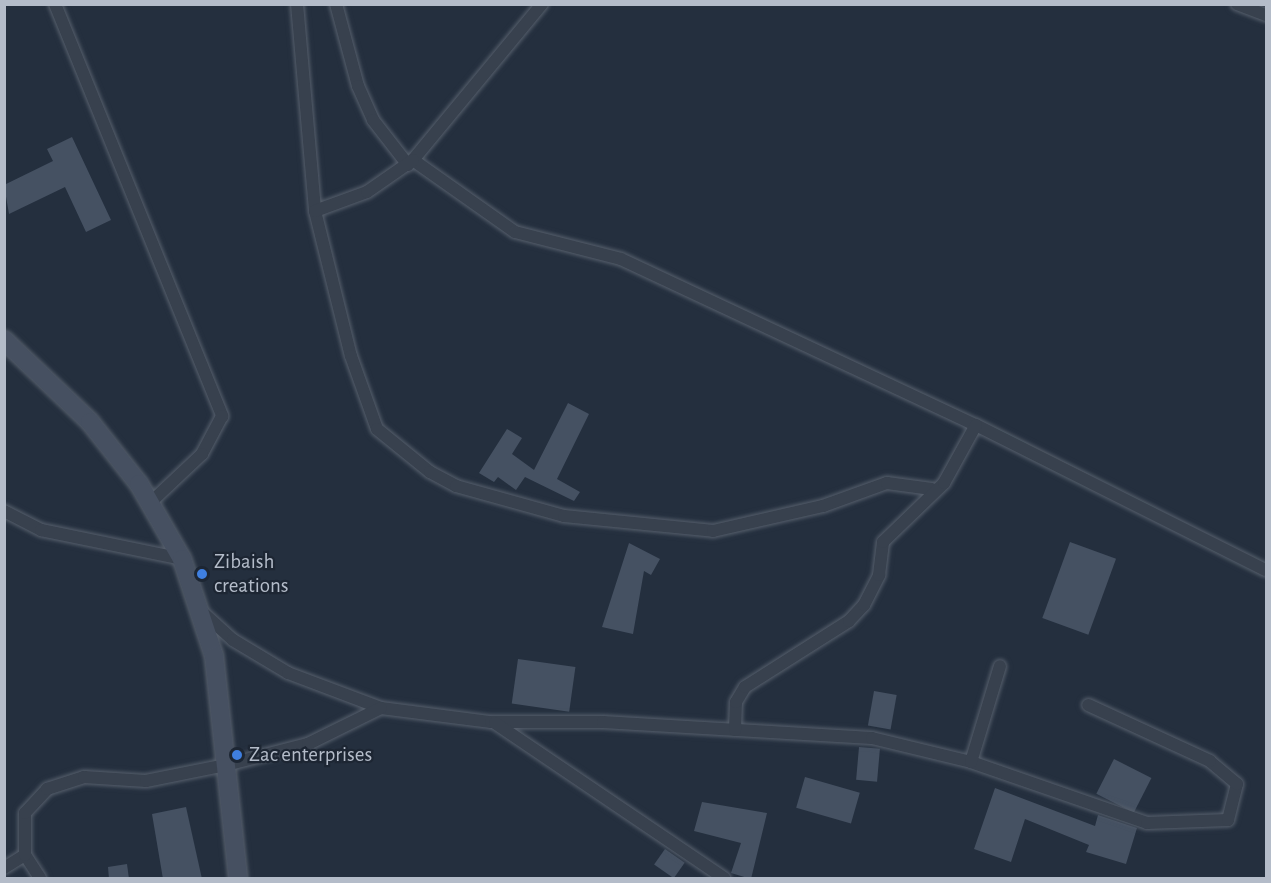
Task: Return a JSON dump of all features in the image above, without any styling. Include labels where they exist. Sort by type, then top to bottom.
[{"type":"main road","points":[[4,340],[90,422],[151,502],[182,558],[214,656],[238,879]]},
{"type":"street","points":[[55,4],[222,416],[202,454],[151,502]]},
{"type":"street","points":[[297,4],[315,212],[351,356],[377,429],[456,486],[564,516],[713,531],[823,506],[887,483],[932,489]]},
{"type":"street","points":[[336,4],[358,86],[373,120],[411,162],[515,232],[621,260],[976,425],[1266,570]]},
{"type":"street","points":[[315,212],[367,192],[411,162],[542,4]]},
{"type":"street","points":[[1237,4],[1266,15]]},
{"type":"street","points":[[735,730],[736,702],[745,687],[849,621],[864,605],[879,575],[883,542],[932,489],[944,483],[976,425]]},
{"type":"street","points":[[4,511],[41,530],[182,558]]},
{"type":"street","points":[[201,611],[234,640],[288,673],[381,708],[491,722],[735,730],[872,738],[971,762],[1147,823],[1228,820],[1237,784],[1210,761],[1088,705]]},
{"type":"street","points":[[971,762],[1000,666]]},
{"type":"street","points":[[40,879],[25,855],[25,813],[47,789],[84,777],[146,782],[226,765],[308,744],[381,708]]},
{"type":"street","points":[[491,722],[515,732],[724,879]]},
{"type":"street","points":[[4,868],[25,855]]},
{"type":"building","points":[[72,137],[111,220],[86,232],[65,187],[9,214],[4,185],[53,161],[47,149]]},
{"type":"building","points":[[568,403],[589,414],[557,479],[580,492],[574,501],[525,477],[516,490],[498,477],[494,482],[479,473],[507,429],[522,438],[512,454],[534,470]]},
{"type":"building","points":[[1070,542],[1116,559],[1088,635],[1042,618]]},
{"type":"building","points":[[629,543],[660,559],[651,575],[644,571],[633,634],[602,627]]},
{"type":"building","points":[[518,659],[575,667],[569,712],[512,704]]},
{"type":"building","points":[[874,691],[897,695],[891,729],[868,725]]},
{"type":"building","points":[[859,747],[880,749],[877,782],[856,780]]},
{"type":"building","points":[[1114,759],[1151,778],[1134,813],[1096,794]]},
{"type":"building","points":[[805,777],[860,793],[851,823],[796,808]]},
{"type":"building","points":[[995,788],[1095,826],[1098,815],[1137,828],[1126,864],[1086,852],[1089,845],[1025,819],[1011,862],[974,849]]},
{"type":"building","points":[[702,802],[767,813],[751,879],[731,873],[741,843],[694,831]]},
{"type":"building","points":[[186,807],[202,879],[163,879],[152,814]]},
{"type":"building","points":[[665,849],[685,863],[674,878],[654,865]]},
{"type":"building","points":[[127,864],[129,879],[109,879],[108,867]]},
{"type":"place","name":"Zibaish creations","points":[[202,574]]},
{"type":"place","name":"Zac enterprises","points":[[237,755]]}]
